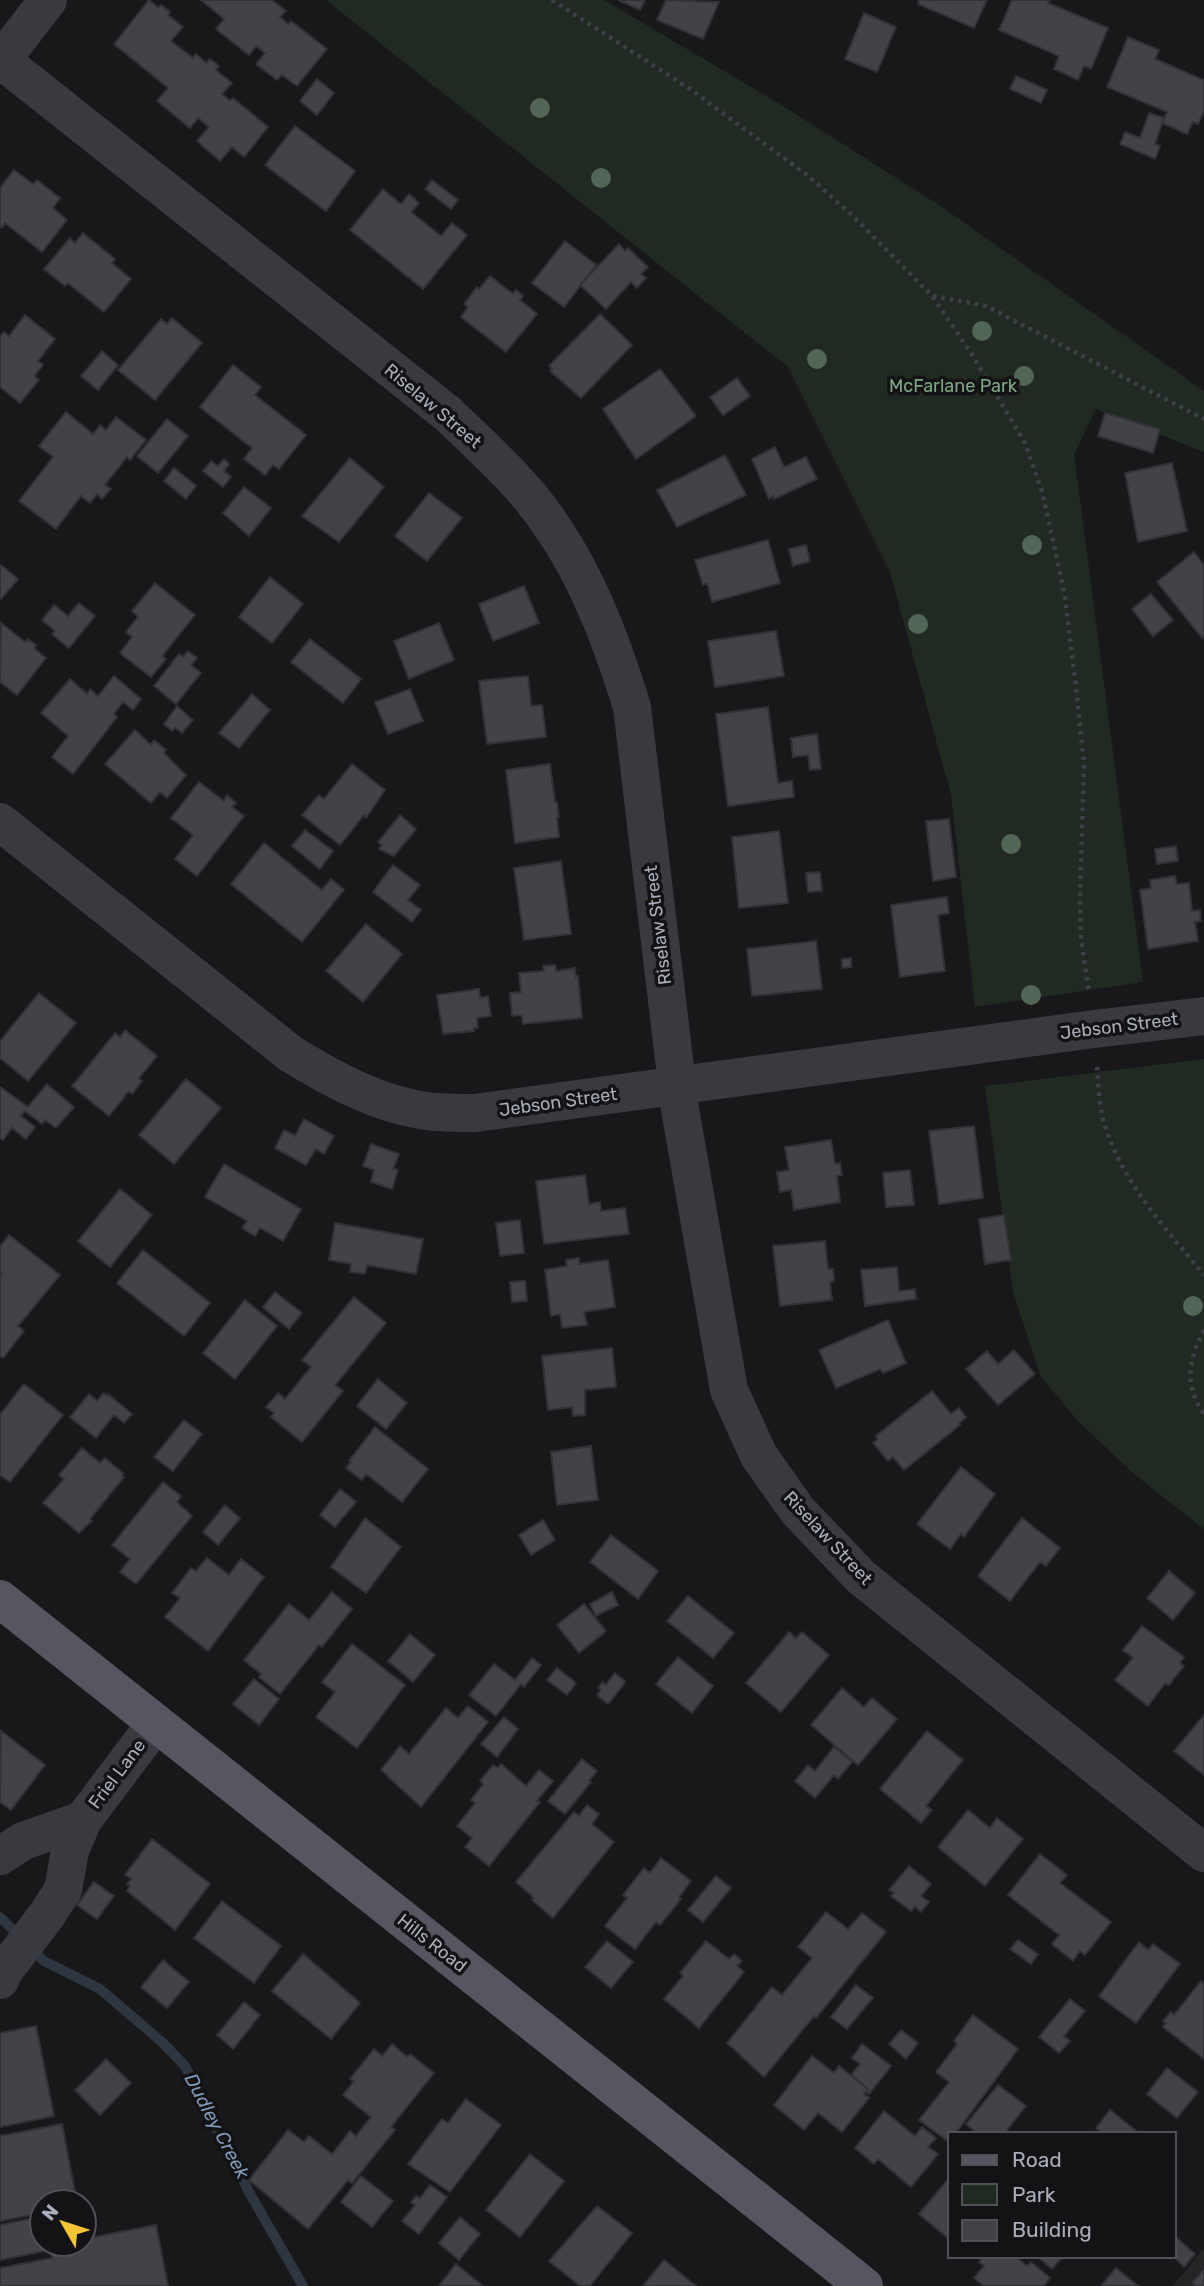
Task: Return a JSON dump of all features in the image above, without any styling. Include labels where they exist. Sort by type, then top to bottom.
[{"type":"main road","name":"Hills Road","points":[[0,1599],[864,2286]]},
{"type":"street","points":[[1,61],[48,0]]},
{"type":"street","name":"Riselaw Street","points":[[1,61],[448,414],[501,466],[551,524],[589,589],[614,648],[632,707],[676,1086],[729,1390],[759,1456],[798,1511],[861,1577],[1204,1853]]},
{"type":"street","name":"Jebson Street","points":[[0,822],[291,1054],[328,1077],[370,1096],[425,1111],[475,1113],[1204,1016]]},
{"type":"street","name":"Friel Lane","points":[[0,1856],[23,1841],[83,1820],[156,1723]]},
{"type":"street","points":[[0,1980],[24,1942],[63,1890],[70,1851],[83,1820]]},
{"type":"path","points":[[552,0],[690,89],[807,175],[853,216],[932,296],[973,356],[1025,443],[1042,492],[1065,598],[1084,764],[1081,939],[1094,1029],[1102,1114],[1113,1148],[1125,1173],[1204,1275]]},
{"type":"path","points":[[932,296],[986,306],[1204,419]]},
{"type":"path","points":[[1204,1330],[1192,1359],[1189,1378],[1195,1400],[1204,1414]]},
{"type":"shaded area","points":[[1204,2248],[1204,2286],[1173,2286]]},
{"type":"green space","name":"McFarlane Park","points":[[326,0],[604,0],[780,104],[942,207],[1204,391],[1204,452],[1096,409],[1074,454],[1143,982],[975,1007],[951,795],[890,572],[788,367]]},
{"type":"green space","points":[[1204,1059],[1204,1529],[1135,1475],[1078,1421],[1041,1377],[1013,1292],[985,1086]]},
{"type":"building","points":[[149,0],[158,8],[161,5],[170,12],[168,15],[183,27],[171,41],[193,58],[196,54],[206,63],[210,59],[219,66],[216,70],[232,83],[222,94],[230,101],[233,98],[268,127],[244,157],[232,147],[220,161],[197,141],[209,127],[198,118],[190,128],[157,101],[168,88],[114,44]]},
{"type":"building","points":[[201,0],[272,0],[286,11],[280,17],[288,24],[291,21],[327,49],[297,86],[282,75],[277,80],[256,64],[265,53],[256,46],[249,55],[216,29],[224,19]]},
{"type":"building","points":[[618,0],[645,0],[640,10]]},
{"type":"building","points":[[666,0],[719,2],[703,39],[657,20]]},
{"type":"building","points":[[919,0],[987,0],[974,28],[918,4]]},
{"type":"building","points":[[1012,0],[1050,0],[1048,3],[1108,28],[1091,69],[1084,66],[1078,80],[1054,69],[1059,56],[999,30]]},
{"type":"building","points":[[864,13],[896,27],[877,72],[845,59]]},
{"type":"building","points":[[1128,37],[1159,50],[1155,59],[1204,80],[1204,111],[1198,124],[1193,122],[1187,134],[1162,123],[1167,112],[1107,87]]},
{"type":"building","points":[[1016,76],[1047,90],[1041,103],[1010,89]]},
{"type":"building","points":[[317,79],[334,93],[317,115],[300,101]]},
{"type":"building","points":[[1149,113],[1164,118],[1155,144],[1160,146],[1155,159],[1120,144],[1125,132],[1140,138]]},
{"type":"building","points":[[295,126],[355,171],[326,211],[265,165]]},
{"type":"building","points":[[14,170],[33,184],[37,180],[60,198],[53,208],[67,220],[42,252],[5,223],[2,228],[0,226],[0,188]]},
{"type":"building","points":[[432,180],[458,200],[451,209],[425,189]]},
{"type":"building","points":[[383,189],[401,204],[409,194],[419,203],[411,212],[441,236],[452,223],[467,235],[423,289],[350,230]]},
{"type":"building","points":[[83,233],[115,259],[112,263],[131,279],[104,312],[68,283],[65,286],[44,269],[70,238],[75,243]]},
{"type":"building","points":[[565,241],[596,265],[564,307],[532,283]]},
{"type":"building","points":[[619,244],[625,251],[628,248],[648,267],[641,274],[646,278],[637,288],[631,282],[606,309],[580,285]]},
{"type":"building","points":[[490,276],[513,294],[516,290],[523,296],[520,300],[537,314],[506,352],[461,317],[468,307],[464,304]]},
{"type":"building","points":[[600,314],[632,345],[581,398],[550,371],[552,369],[549,366]]},
{"type":"building","points":[[25,315],[55,339],[38,361],[43,365],[34,376],[39,380],[20,403],[0,387],[0,337],[4,332],[9,336]]},
{"type":"building","points":[[172,318],[202,343],[155,400],[118,370],[161,319],[167,324]]},
{"type":"building","points":[[102,351],[118,365],[98,390],[81,376]]},
{"type":"building","points":[[233,365],[261,387],[255,395],[306,435],[279,469],[273,465],[265,475],[244,459],[252,448],[200,407]]},
{"type":"building","points":[[660,369],[696,416],[636,459],[603,409]]},
{"type":"building","points":[[737,378],[750,396],[723,415],[710,397]]},
{"type":"building","points":[[66,412],[93,434],[100,425],[106,430],[116,417],[146,440],[130,460],[127,457],[105,485],[111,489],[102,499],[97,494],[90,503],[81,496],[56,529],[19,501],[53,457],[39,446]]},
{"type":"building","points":[[1105,413],[1160,429],[1153,453],[1098,436]]},
{"type":"building","points":[[167,419],[188,436],[158,473],[137,456]]},
{"type":"building","points":[[775,447],[784,467],[806,457],[817,479],[769,499],[752,459]]},
{"type":"building","points":[[725,455],[746,495],[677,527],[657,490]]},
{"type":"building","points":[[350,458],[384,487],[339,542],[302,516]]},
{"type":"building","points":[[224,459],[229,464],[224,471],[231,477],[223,487],[203,471],[211,461],[218,466]]},
{"type":"building","points":[[1172,463],[1187,531],[1138,542],[1125,473]]},
{"type":"building","points":[[174,468],[196,486],[186,499],[164,481]]},
{"type":"building","points":[[244,487],[271,508],[249,536],[223,513]]},
{"type":"building","points":[[429,493],[462,518],[427,561],[395,536]]},
{"type":"building","points":[[768,540],[780,583],[712,602],[707,583],[703,585],[695,560]]},
{"type":"building","points":[[806,545],[810,561],[793,566],[789,549]]},
{"type":"building","points":[[1194,552],[1204,565],[1202,638],[1157,582]]},
{"type":"building","points":[[0,566],[18,579],[0,600]]},
{"type":"building","points":[[270,577],[303,604],[272,643],[239,617]]},
{"type":"building","points":[[155,583],[195,615],[162,656],[166,659],[151,677],[120,653],[132,637],[126,632],[138,617],[132,611]]},
{"type":"building","points":[[524,586],[539,623],[493,641],[479,604]]},
{"type":"building","points":[[1151,594],[1173,620],[1153,636],[1132,609]]},
{"type":"building","points":[[79,603],[95,616],[69,648],[52,634],[55,631],[42,620],[54,605],[68,616]]},
{"type":"building","points":[[1,623],[25,642],[28,639],[36,645],[34,648],[46,658],[17,695],[0,682]]},
{"type":"building","points":[[439,623],[454,660],[409,679],[394,641]]},
{"type":"building","points":[[776,631],[784,676],[715,687],[708,641]]},
{"type":"building","points":[[310,639],[361,679],[343,703],[291,662]]},
{"type":"building","points":[[188,651],[197,658],[191,665],[201,673],[176,704],[154,686],[179,654],[183,657]]},
{"type":"building","points":[[114,676],[141,699],[133,710],[123,702],[114,714],[117,717],[73,774],[52,757],[68,736],[41,713],[70,679],[87,694],[90,689],[98,696]]},
{"type":"building","points":[[528,676],[531,706],[542,705],[546,737],[487,744],[479,681]]},
{"type":"building","points":[[410,689],[423,721],[388,734],[375,702]]},
{"type":"building","points":[[252,694],[270,710],[239,748],[219,733]]},
{"type":"building","points":[[177,706],[193,720],[182,733],[175,728],[172,731],[164,724]]},
{"type":"building","points":[[768,707],[778,783],[792,781],[794,797],[728,806],[716,714]]},
{"type":"building","points":[[135,730],[151,745],[154,740],[166,750],[164,753],[186,775],[167,798],[160,792],[151,803],[105,764]]},
{"type":"building","points":[[817,734],[821,769],[810,770],[808,755],[793,757],[791,738]]},
{"type":"building","points":[[352,764],[385,790],[366,818],[364,815],[340,845],[302,815],[319,795],[324,799]]},
{"type":"building","points":[[550,764],[559,817],[559,837],[515,843],[506,770]]},
{"type":"building","points":[[199,782],[224,801],[227,795],[236,803],[232,807],[244,816],[197,876],[175,859],[193,835],[171,818]]},
{"type":"building","points":[[400,815],[416,829],[394,856],[379,849],[382,845],[378,842]]},
{"type":"building","points":[[949,819],[956,877],[933,881],[926,821]]},
{"type":"building","points":[[305,830],[333,851],[320,869],[292,846]]},
{"type":"building","points":[[779,831],[788,903],[739,908],[732,837]]},
{"type":"building","points":[[264,843],[322,890],[331,879],[344,890],[302,942],[231,884]]},
{"type":"building","points":[[1176,846],[1178,861],[1157,864],[1155,849]]},
{"type":"building","points":[[561,861],[571,934],[524,940],[514,868]]},
{"type":"building","points":[[393,865],[420,885],[408,900],[421,910],[412,922],[373,892]]},
{"type":"building","points":[[820,872],[822,891],[808,892],[806,873]]},
{"type":"building","points":[[1175,876],[1177,884],[1189,883],[1192,911],[1200,910],[1201,921],[1195,922],[1198,941],[1148,949],[1140,890],[1151,888],[1150,880]]},
{"type":"building","points":[[947,897],[949,913],[938,915],[945,971],[900,977],[891,905]]},
{"type":"building","points":[[366,924],[402,954],[363,1002],[326,971]]},
{"type":"building","points":[[816,941],[822,989],[752,996],[747,949]]},
{"type":"building","points":[[851,958],[851,967],[842,968],[842,959]]},
{"type":"building","points":[[555,965],[556,971],[575,968],[582,1018],[523,1024],[522,1015],[512,1016],[510,993],[521,992],[519,973],[544,971],[543,966]]},
{"type":"building","points":[[479,989],[480,998],[488,996],[491,1016],[477,1018],[478,1028],[474,1028],[474,1031],[443,1034],[437,995]]},
{"type":"building","points":[[39,993],[76,1023],[28,1081],[0,1058],[0,1041]]},
{"type":"building","points":[[125,1030],[157,1056],[139,1078],[142,1081],[132,1094],[129,1091],[109,1116],[72,1086],[115,1033],[120,1037]]},
{"type":"building","points":[[186,1079],[221,1108],[174,1164],[139,1135]]},
{"type":"building","points":[[47,1084],[74,1107],[56,1128],[45,1120],[42,1124],[25,1111],[21,1116],[35,1127],[26,1139],[12,1128],[3,1140],[0,1138],[0,1087],[28,1107]]},
{"type":"building","points":[[304,1119],[334,1136],[324,1154],[316,1149],[306,1165],[275,1148],[284,1130],[295,1136]]},
{"type":"building","points":[[974,1126],[983,1198],[939,1204],[929,1131]]},
{"type":"building","points":[[831,1140],[835,1164],[840,1163],[842,1175],[837,1176],[840,1202],[794,1210],[791,1190],[780,1192],[777,1172],[789,1170],[785,1147]]},
{"type":"building","points":[[371,1144],[399,1154],[393,1169],[398,1170],[392,1189],[371,1182],[374,1170],[363,1166]]},
{"type":"building","points":[[224,1164],[301,1209],[283,1241],[260,1228],[255,1236],[242,1228],[247,1221],[205,1197]]},
{"type":"building","points":[[910,1170],[914,1205],[886,1207],[883,1173]]},
{"type":"building","points":[[585,1175],[589,1204],[600,1202],[601,1211],[625,1208],[629,1234],[544,1244],[536,1181]]},
{"type":"building","points":[[120,1189],[152,1215],[110,1267],[78,1241]]},
{"type":"building","points":[[1004,1215],[1011,1260],[985,1264],[979,1219]]},
{"type":"building","points":[[520,1220],[524,1253],[500,1256],[496,1223]]},
{"type":"building","points":[[335,1223],[423,1239],[416,1274],[367,1265],[365,1274],[350,1272],[351,1264],[329,1260]]},
{"type":"building","points":[[9,1235],[60,1275],[18,1326],[24,1331],[3,1358],[0,1356],[0,1247]]},
{"type":"building","points":[[825,1241],[828,1269],[833,1269],[834,1281],[830,1282],[832,1300],[780,1306],[773,1246]]},
{"type":"building","points":[[143,1250],[210,1303],[184,1336],[117,1283]]},
{"type":"building","points":[[579,1258],[579,1264],[608,1260],[615,1307],[584,1312],[587,1325],[562,1328],[560,1314],[551,1316],[545,1270],[567,1266],[566,1260]]},
{"type":"building","points":[[897,1267],[899,1291],[915,1289],[916,1299],[865,1306],[861,1270]]},
{"type":"building","points":[[525,1281],[527,1301],[512,1302],[510,1282]]},
{"type":"building","points":[[275,1292],[302,1313],[289,1329],[263,1307]]},
{"type":"building","points":[[354,1297],[386,1323],[335,1385],[343,1391],[302,1442],[271,1417],[274,1413],[266,1407],[278,1393],[285,1399],[311,1367],[302,1360]]},
{"type":"building","points":[[245,1300],[277,1326],[235,1379],[203,1353]]},
{"type":"building","points":[[888,1320],[906,1363],[883,1373],[880,1369],[836,1388],[819,1350]]},
{"type":"building","points":[[612,1348],[616,1387],[585,1390],[585,1415],[573,1416],[572,1407],[548,1410],[542,1356]]},
{"type":"building","points":[[1014,1350],[1035,1374],[998,1405],[966,1369],[987,1351],[998,1364]]},
{"type":"building","points":[[378,1379],[407,1403],[386,1429],[357,1406]]},
{"type":"building","points":[[24,1384],[63,1415],[10,1482],[0,1475],[0,1415]]},
{"type":"building","points":[[932,1391],[951,1414],[959,1408],[966,1417],[960,1425],[904,1470],[893,1457],[888,1461],[873,1443],[878,1439],[876,1436]]},
{"type":"building","points":[[104,1393],[132,1414],[124,1423],[114,1415],[96,1438],[70,1417],[89,1394],[97,1401]]},
{"type":"building","points":[[184,1420],[202,1434],[173,1471],[154,1457]]},
{"type":"building","points":[[375,1427],[428,1469],[402,1502],[366,1474],[362,1480],[346,1468]]},
{"type":"building","points":[[591,1446],[598,1500],[557,1505],[551,1452]]},
{"type":"building","points":[[82,1448],[100,1463],[105,1458],[123,1473],[124,1477],[90,1519],[92,1521],[79,1533],[43,1503],[64,1479],[59,1475]]},
{"type":"building","points":[[961,1467],[995,1494],[964,1537],[961,1534],[950,1549],[917,1524]]},
{"type":"building","points":[[163,1482],[181,1496],[177,1502],[192,1516],[136,1584],[120,1572],[130,1559],[112,1545]]},
{"type":"building","points":[[340,1489],[356,1502],[335,1527],[320,1515]]},
{"type":"building","points":[[225,1505],[240,1518],[218,1545],[203,1532]]},
{"type":"building","points":[[365,1518],[401,1547],[366,1593],[331,1567]]},
{"type":"building","points":[[1022,1518],[1060,1548],[1046,1566],[1040,1562],[1010,1601],[978,1576]]},
{"type":"building","points":[[543,1520],[555,1540],[531,1555],[519,1535]]},
{"type":"building","points":[[611,1535],[658,1571],[638,1599],[590,1562]]},
{"type":"building","points":[[207,1558],[229,1575],[241,1559],[264,1577],[208,1651],[165,1617],[180,1598],[172,1593],[191,1568],[196,1571]]},
{"type":"building","points":[[1169,1571],[1195,1593],[1173,1620],[1147,1598]]},
{"type":"building","points":[[332,1592],[352,1609],[280,1694],[244,1660],[289,1604],[309,1620]]},
{"type":"building","points":[[612,1592],[618,1605],[596,1616],[590,1604]]},
{"type":"building","points":[[688,1596],[734,1633],[713,1658],[667,1621]]},
{"type":"building","points":[[584,1604],[606,1631],[579,1653],[557,1625]]},
{"type":"building","points":[[1142,1626],[1184,1657],[1180,1663],[1184,1666],[1169,1685],[1165,1683],[1148,1706],[1115,1680],[1133,1658],[1123,1650]]},
{"type":"building","points":[[789,1632],[796,1638],[802,1632],[829,1655],[781,1712],[746,1683]]},
{"type":"building","points":[[410,1634],[435,1655],[413,1682],[388,1661]]},
{"type":"building","points":[[352,1644],[405,1685],[357,1748],[316,1717],[335,1692],[322,1682]]},
{"type":"building","points":[[678,1657],[713,1686],[692,1713],[656,1684]]},
{"type":"building","points":[[532,1658],[541,1665],[524,1687],[521,1684],[496,1716],[469,1695],[494,1664],[515,1680]]},
{"type":"building","points":[[557,1668],[576,1683],[567,1695],[547,1680]]},
{"type":"building","points":[[615,1673],[625,1681],[608,1704],[597,1695],[601,1690],[598,1688],[603,1682],[606,1685]]},
{"type":"building","points":[[254,1679],[279,1699],[259,1725],[233,1704]]},
{"type":"building","points":[[842,1688],[864,1707],[872,1698],[897,1719],[858,1765],[811,1725]]},
{"type":"building","points":[[468,1706],[488,1722],[421,1807],[381,1770],[400,1746],[409,1754],[446,1708],[458,1718]]},
{"type":"building","points":[[1204,1715],[1204,1775],[1174,1751]]},
{"type":"building","points":[[504,1717],[518,1729],[497,1757],[481,1744]]},
{"type":"building","points":[[1,1731],[45,1765],[11,1810],[0,1802]]},
{"type":"building","points":[[927,1731],[963,1760],[926,1806],[932,1810],[921,1823],[880,1789]]},
{"type":"building","points":[[834,1747],[852,1762],[838,1779],[834,1775],[815,1798],[795,1781],[808,1765],[815,1771]]},
{"type":"building","points":[[582,1759],[597,1771],[565,1814],[548,1801]]},
{"type":"building","points":[[501,1764],[526,1786],[539,1770],[553,1781],[537,1801],[540,1802],[489,1866],[465,1847],[472,1838],[457,1826],[475,1803],[471,1800],[483,1784],[480,1781],[493,1765],[498,1768]]},
{"type":"building","points":[[587,1805],[599,1814],[592,1824],[614,1842],[553,1918],[516,1882],[574,1812],[579,1816]]},
{"type":"building","points":[[968,1810],[990,1828],[997,1818],[1023,1839],[985,1886],[938,1847]]},
{"type":"building","points":[[152,1839],[210,1884],[175,1930],[127,1891],[130,1886],[127,1884],[131,1879],[125,1875]]},
{"type":"building","points":[[1040,1854],[1067,1875],[1060,1883],[1111,1922],[1085,1955],[1080,1951],[1073,1961],[1052,1944],[1059,1935],[1008,1895]]},
{"type":"building","points":[[661,1858],[691,1881],[679,1897],[681,1899],[660,1925],[656,1922],[635,1949],[605,1926],[627,1898],[623,1895],[644,1868],[650,1873]]},
{"type":"building","points":[[909,1866],[931,1884],[921,1896],[929,1902],[921,1912],[915,1906],[911,1911],[891,1896],[894,1893],[889,1890]]},
{"type":"building","points":[[716,1876],[731,1888],[703,1922],[688,1910]]},
{"type":"building","points":[[94,1882],[114,1896],[97,1919],[77,1905]]},
{"type":"building","points":[[222,1901],[281,1946],[254,1983],[194,1938]]},
{"type":"building","points":[[826,1912],[848,1929],[862,1913],[886,1932],[764,2077],[727,2043],[772,1987],[782,1995],[812,1958],[798,1947]]},
{"type":"building","points":[[1018,1940],[1038,1954],[1031,1964],[1010,1949]]},
{"type":"building","points":[[607,1941],[633,1962],[611,1988],[585,1967]]},
{"type":"building","points":[[706,1941],[729,1959],[734,1954],[742,1961],[737,1966],[744,1972],[699,2028],[664,1999],[683,1976],[680,1973]]},
{"type":"building","points":[[1139,1942],[1148,1950],[1153,1944],[1180,1964],[1136,2023],[1099,1996]]},
{"type":"building","points":[[303,1954],[360,2003],[331,2039],[272,1991]]},
{"type":"building","points":[[163,1960],[189,1982],[167,2008],[141,1987]]},
{"type":"building","points":[[1201,1981],[1204,1984],[1204,2059],[1163,2027],[1166,2023],[1163,2021],[1171,2012],[1174,2015]]},
{"type":"building","points":[[856,1985],[873,1998],[847,2029],[831,2017]]},
{"type":"building","points":[[1070,1999],[1085,2011],[1064,2036],[1070,2041],[1059,2053],[1039,2037]]},
{"type":"building","points":[[244,2002],[260,2015],[233,2049],[217,2035]]},
{"type":"building","points":[[973,2015],[1018,2049],[956,2132],[948,2132],[948,2141],[919,2120],[949,2082],[936,2072],[957,2044],[954,2041]]},
{"type":"building","points":[[36,2026],[54,2116],[0,2127],[0,2033]]},
{"type":"building","points":[[901,2030],[918,2043],[906,2059],[889,2044]]},
{"type":"building","points":[[392,2044],[407,2057],[410,2054],[434,2073],[391,2127],[395,2130],[352,2183],[348,2180],[308,2229],[249,2180],[288,2130],[304,2142],[309,2136],[332,2154],[350,2131],[356,2136],[371,2117],[343,2095],[354,2081],[350,2079],[374,2049],[382,2056]]},
{"type":"building","points":[[862,2044],[891,2066],[869,2094],[866,2092],[868,2089],[851,2075],[860,2064],[852,2058]]},
{"type":"building","points":[[812,2056],[834,2073],[839,2066],[868,2089],[864,2094],[869,2098],[842,2132],[818,2113],[804,2130],[774,2105]]},
{"type":"building","points":[[106,2059],[131,2083],[100,2115],[75,2090]]},
{"type":"building","points":[[1167,2068],[1198,2092],[1177,2118],[1147,2094]]},
{"type":"building","points":[[998,2085],[1026,2106],[1006,2132],[976,2132],[966,2124]]},
{"type":"building","points":[[466,2099],[501,2125],[450,2192],[408,2164],[442,2119],[448,2123]]},
{"type":"building","points":[[1110,2110],[1138,2132],[1101,2132],[1096,2128]]},
{"type":"building","points":[[884,2111],[915,2136],[922,2127],[936,2138],[928,2147],[938,2154],[911,2187],[878,2159],[874,2164],[855,2148]]},
{"type":"building","points":[[62,2124],[74,2188],[28,2188],[28,2216],[0,2221],[0,2136]]},
{"type":"building","points":[[530,2154],[564,2181],[520,2237],[486,2210]]},
{"type":"building","points":[[361,2176],[393,2201],[372,2227],[341,2202]]},
{"type":"building","points":[[948,2179],[948,2238],[919,2214]]},
{"type":"building","points":[[430,2185],[447,2197],[419,2234],[402,2221],[415,2205],[411,2202],[416,2196],[420,2198]]},
{"type":"building","points":[[597,2206],[632,2233],[590,2286],[580,2286],[549,2261]]},
{"type":"building","points":[[460,2217],[480,2234],[459,2260],[439,2243]]},
{"type":"building","points":[[28,2219],[28,2254],[0,2260],[0,2225]]},
{"type":"building","points":[[156,2225],[168,2286],[0,2286],[0,2268],[52,2258],[98,2258],[98,2236]]},
{"type":"building","points":[[1176,2237],[1195,2254],[1184,2267],[1175,2258]]},
{"type":"building","points":[[982,2258],[1017,2258],[1027,2266],[1031,2262],[1050,2278],[1044,2286],[984,2286],[974,2278],[984,2266],[979,2262]]},
{"type":"building","points":[[1039,2258],[1061,2258],[1052,2269]]},
{"type":"building","points":[[664,2260],[696,2286],[643,2286]]},
{"type":"building","points":[[456,2264],[483,2286],[439,2286]]},
{"type":"building","points":[[1116,2268],[1138,2286],[1101,2286]]},
{"type":"building","points":[[1204,2269],[1204,2286],[1196,2286],[1192,2283]]},
{"type":"waterway","name":"Dudley Creek","points":[[0,1917],[44,1961],[100,1989],[163,2043],[185,2066],[249,2192],[303,2286]]}]
